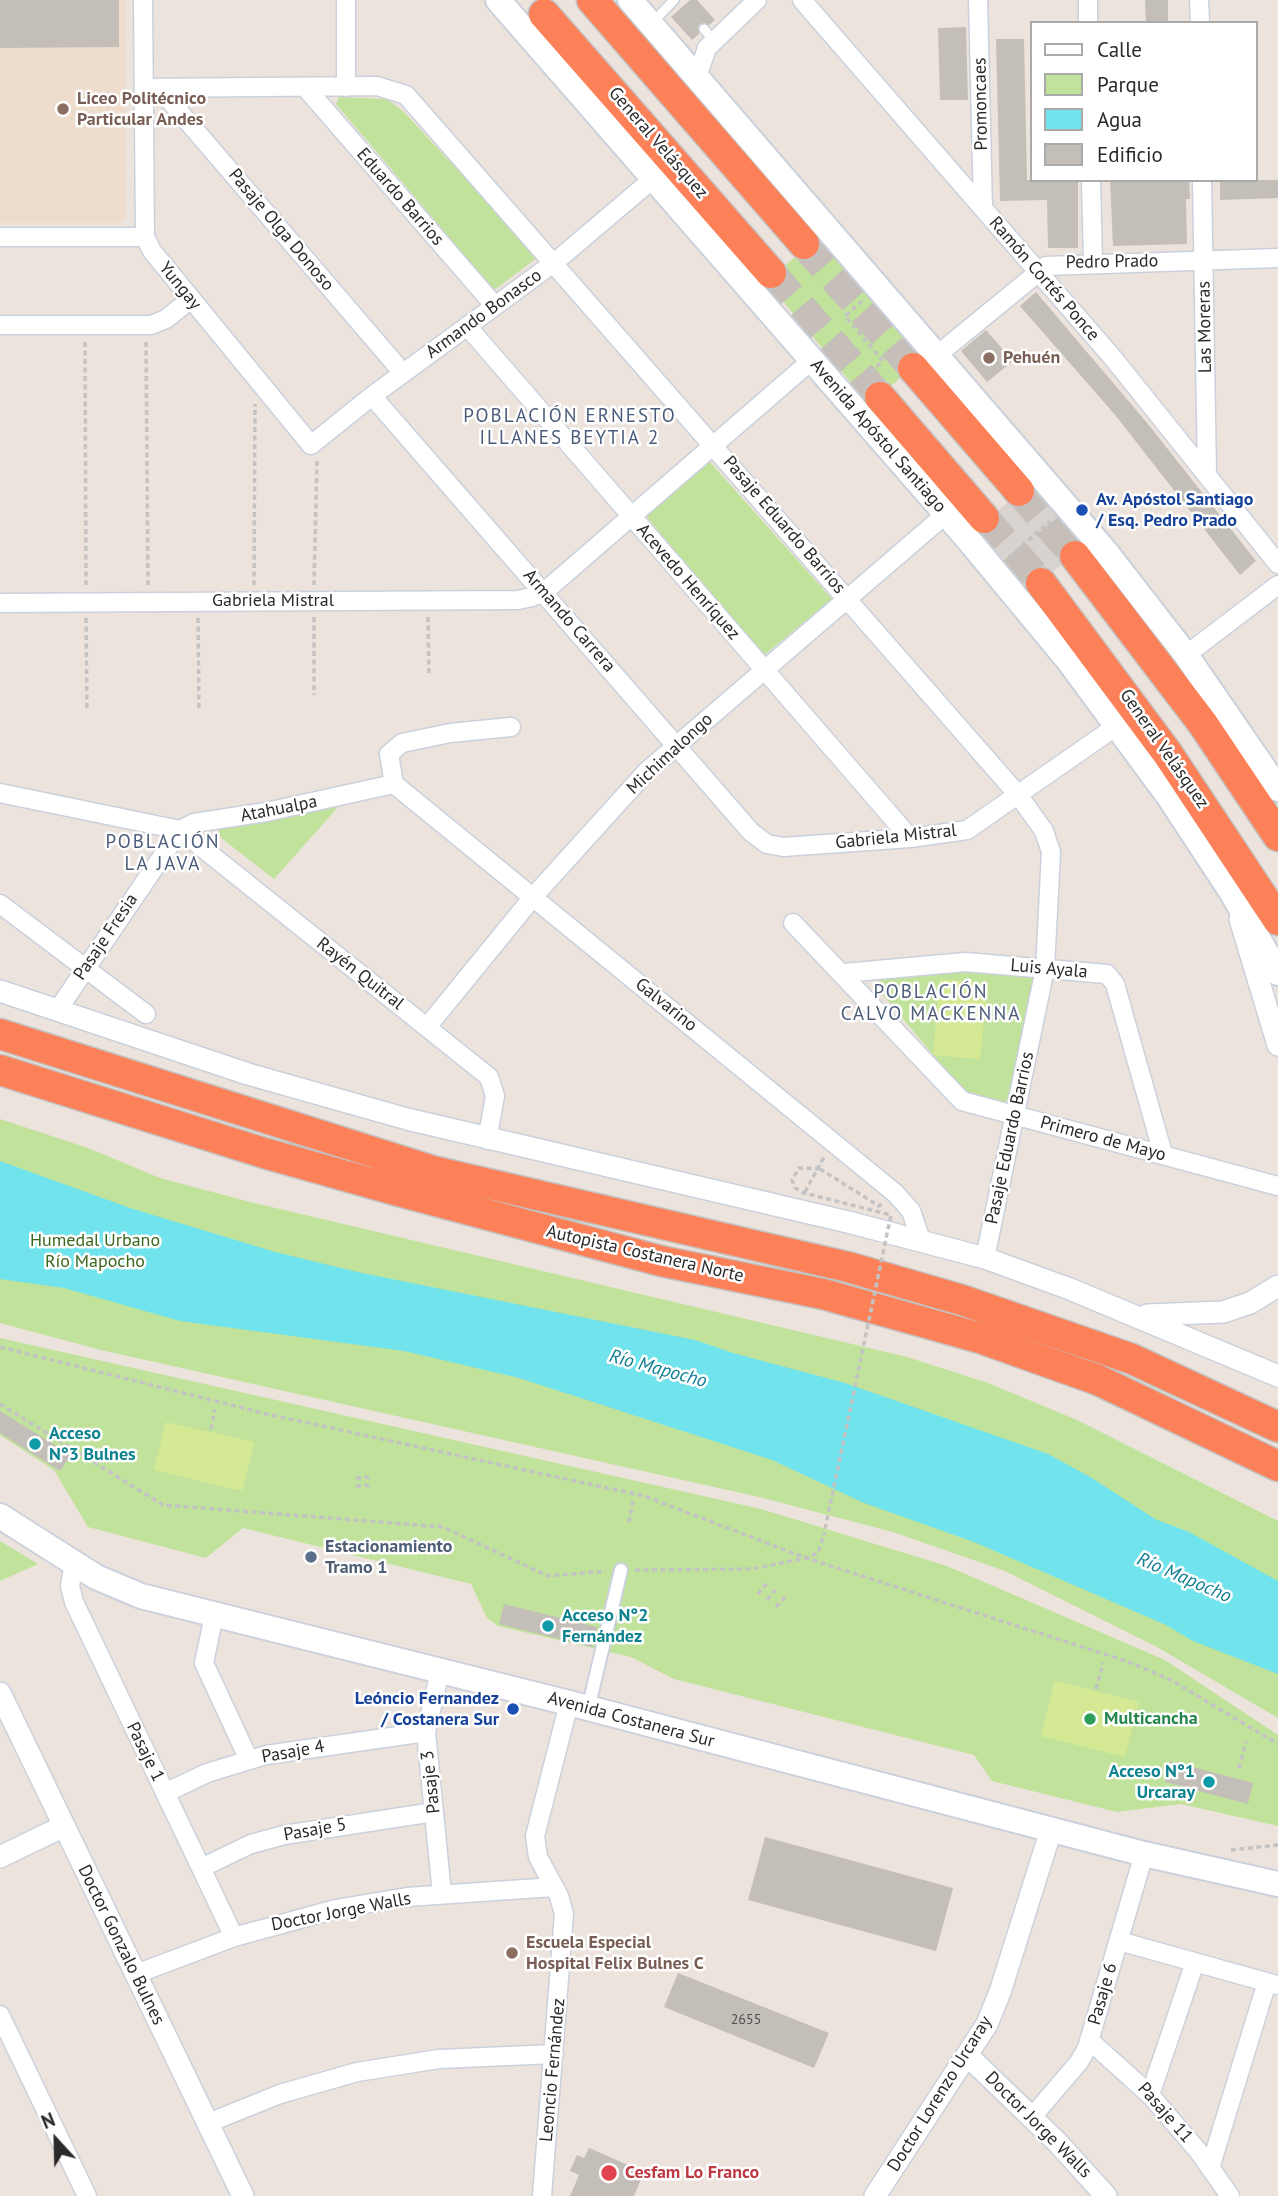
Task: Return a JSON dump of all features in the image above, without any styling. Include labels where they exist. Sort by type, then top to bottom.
[{"type":"highway","points":[[592,0],[804,244]]},
{"type":"highway","name":"General Velásquez","points":[[544,13],[771,273]]},
{"type":"highway","points":[[925,362],[1019,491]]},
{"type":"highway","points":[[880,397],[984,518]]},
{"type":"highway","points":[[1075,556],[1196,715],[1278,836]]},
{"type":"highway","name":"General Velásquez","points":[[1041,583],[1168,754],[1278,920]]},
{"type":"highway","name":"Autopista Costanera Norte","points":[[0,1034],[433,1171],[848,1267],[962,1300],[1132,1359],[1278,1427]]},
{"type":"highway","name":"Autopista Costanera Norte","points":[[0,1070],[406,1193],[661,1261],[823,1294],[956,1330],[1098,1380],[1278,1466]]},
{"type":"main road","name":"Avenida Apóstol Santiago","points":[[498,0],[995,570],[1118,725],[1232,894],[1278,973]]},
{"type":"main road","points":[[638,8],[878,288],[925,362],[1067,506],[1186,655],[1278,789]]},
{"type":"main road","name":"Avenida Costanera Sur","points":[[0,1516],[118,1588],[1144,1854],[1278,1884]]},
{"type":"street","points":[[0,237],[145,237],[152,88],[143,0]]},
{"type":"street","points":[[346,0],[346,87]]},
{"type":"street","points":[[696,78],[708,35],[757,0]]},
{"type":"street","name":"Ramón Cortés Ponce","points":[[802,0],[1039,271],[1278,564]]},
{"type":"street","name":"Promoncaes","points":[[978,0],[983,208]]},
{"type":"street","points":[[1088,0],[1088,21]]},
{"type":"street","points":[[1199,0],[1200,21]]},
{"type":"street","name":"Eduardo Barrios","points":[[305,87],[495,306]]},
{"type":"street","name":"Pasaje Eduardo Barrios","points":[[152,88],[388,88],[413,101],[1019,796],[1044,831],[1051,852],[1045,969],[985,1258]]},
{"type":"street","name":"Pasaje Olga Donoso","points":[[152,88],[402,373]]},
{"type":"street","name":"Armando Bonasco","points":[[311,445],[402,373],[555,262],[654,178]]},
{"type":"street","points":[[1091,182],[1093,262]]},
{"type":"street","name":"Las Moreras","points":[[1202,182],[1207,475]]},
{"type":"street","name":"Yungay","points":[[145,237],[152,251],[311,445]]},
{"type":"street","name":"Pedro Prado","points":[[925,362],[1039,271],[1058,263],[1278,258]]},
{"type":"street","points":[[0,326],[146,325],[161,322],[191,299]]},
{"type":"street","name":"Acevedo Henríquez","points":[[467,326],[910,838]]},
{"type":"street","points":[[544,592],[812,360]]},
{"type":"street","name":"Armando Carrera","points":[[372,396],[675,746],[751,832],[767,844]]},
{"type":"street","name":"Michimalongo","points":[[427,1027],[533,897],[647,771],[946,514]]},
{"type":"street","points":[[1186,655],[1278,585]]},
{"type":"street","name":"Gabriela Mistral","points":[[0,603],[518,600],[544,592]]},
{"type":"street","name":"Gabriela Mistral","points":[[767,844],[783,847],[910,838],[967,830],[1118,725]]},
{"type":"street","points":[[394,784],[389,754],[402,743],[450,733],[511,727]]},
{"type":"street","name":"Atahualpa","points":[[0,793],[180,830],[194,823],[266,812],[394,784]]},
{"type":"street","name":"Galvarino","points":[[394,784],[895,1193],[911,1212],[921,1240]]},
{"type":"street","name":"Pasaje Fresia","points":[[57,1010],[180,830]]},
{"type":"street","name":"Rayén Quitral","points":[[180,830],[483,1072],[493,1084],[495,1096],[487,1140]]},
{"type":"street","name":"Avenida Apóstol Santiago","points":[[1232,894],[1278,1045]]},
{"type":"street","points":[[0,904],[146,1014]]},
{"type":"street","name":"Primero de Mayo","points":[[793,923],[844,973],[955,1095],[976,1106],[1278,1186]]},
{"type":"street","name":"Luis Ayala","points":[[844,973],[953,962],[1107,974],[1113,979],[1163,1154]]},
{"type":"street","points":[[0,991],[248,1074],[487,1140],[921,1240],[985,1258],[1184,1335],[1278,1376]]},
{"type":"street","points":[[1124,1312],[1162,1316],[1212,1315],[1250,1303],[1278,1286]]},
{"type":"street","points":[[1184,1335],[1278,1360]]},
{"type":"street","name":"Pasaje 1","points":[[74,1563],[70,1586],[74,1602],[234,1937]]},
{"type":"street","points":[[579,1706],[621,1570]]},
{"type":"street","points":[[214,1615],[204,1663],[249,1760]]},
{"type":"street","name":"Pasaje 3","points":[[440,1671],[427,1716],[426,1732],[442,1894]]},
{"type":"street","name":"Doctor Gonzalo Bulnes","points":[[0,1693],[243,2196]]},
{"type":"street","name":"Leoncio Fernández","points":[[542,2196],[564,1914],[538,1857],[536,1836],[579,1706]]},
{"type":"street","name":"Pasaje 4","points":[[165,1793],[207,1773],[249,1760],[426,1732]]},
{"type":"street","name":"Pasaje 5","points":[[201,1868],[251,1844],[284,1835],[434,1812]]},
{"type":"street","points":[[0,1857],[64,1826]]},
{"type":"street","name":"Doctor Lorenzo Urcaray","points":[[878,2195],[968,2056],[1000,1992],[1051,1830]]},
{"type":"street","name":"Pasaje 6","points":[[1032,2117],[1079,2062],[1089,2040],[1144,1854]]},
{"type":"street","name":"Doctor Jorge Walls","points":[[136,1974],[234,1937],[336,1909],[442,1894],[554,1888]]},
{"type":"street","points":[[1119,1941],[1273,1984],[1210,2168]]},
{"type":"street","points":[[1150,2095],[1195,1962]]},
{"type":"street","points":[[0,2015],[88,2196]]},
{"type":"street","name":"Pasaje 11","points":[[1089,2040],[1150,2095],[1230,2196]]},
{"type":"street","points":[[208,2123],[280,2094],[357,2072],[439,2059],[554,2054]]},
{"type":"street","name":"Doctor Jorge Walls","points":[[968,2056],[1032,2117],[1106,2196]]},
{"type":"lane","points":[[638,8],[677,2]]},
{"type":"path","points":[[844,397],[883,361],[845,316],[878,288]]},
{"type":"path","points":[[146,325],[148,602]]},
{"type":"path","points":[[85,326],[87,710]]},
{"type":"path","points":[[254,601],[255,377]]},
{"type":"path","points":[[311,445],[317,459],[314,695]]},
{"type":"path","points":[[995,570],[1067,506]]},
{"type":"path","points":[[428,601],[429,676]]},
{"type":"path","points":[[198,602],[199,711]]},
{"type":"path","points":[[0,1404],[163,1505],[443,1528],[548,1576],[621,1570],[752,1569],[806,1558],[818,1553],[824,1534],[891,1216],[804,1193],[795,1188],[792,1180],[799,1168],[818,1169],[879,1206]]},
{"type":"path","points":[[806,1190],[818,1169]]},
{"type":"path","points":[[0,1346],[267,1413],[644,1496],[806,1558],[1126,1661],[1171,1680],[1278,1744]]},
{"type":"path","points":[[211,1429],[215,1409]]},
{"type":"path","points":[[356,1478],[372,1477]]},
{"type":"path","points":[[356,1486],[372,1485]]},
{"type":"path","points":[[629,1522],[633,1501]]},
{"type":"path","points":[[758,1594],[768,1582]]},
{"type":"path","points":[[768,1601],[776,1589]]},
{"type":"path","points":[[776,1607],[786,1596]]},
{"type":"path","points":[[1096,1689],[1103,1663]]},
{"type":"path","points":[[1239,1768],[1246,1741]]},
{"type":"shaded area","name":"Liceo Politécnico Particular Andes","points":[[0,0],[126,0],[126,218],[120,223],[0,223]]},
{"type":"shaded area","points":[[1040,474],[1094,538],[1019,600],[967,538]]},
{"type":"green space","points":[[339,97],[387,99],[405,113],[538,257],[494,290],[336,104]]},
{"type":"green space","points":[[823,234],[928,353],[870,405],[766,281]]},
{"type":"green space","points":[[709,461],[832,599],[763,656],[645,515]]},
{"type":"green space","points":[[340,805],[274,879],[220,837],[218,827]]},
{"type":"green space","points":[[951,970],[1034,977],[1008,1107],[969,1098],[874,984],[881,977]]},
{"type":"green space","points":[[940,979],[988,983],[980,1059],[933,1055]]},
{"type":"green space","name":"Humedal Urbano Río Mapocho","points":[[0,1119],[88,1148],[160,1178],[246,1201],[907,1357],[988,1383],[1077,1420],[1278,1521],[1278,1718],[1157,1647],[1005,1571],[893,1532],[759,1497],[101,1350],[0,1323]]},
{"type":"green space","points":[[0,1338],[761,1509],[947,1566],[1165,1660],[1278,1735],[1278,1826],[1181,1804],[1117,1812],[992,1781],[974,1755],[674,1679],[631,1657],[498,1626],[487,1618],[471,1584],[243,1528],[206,1558],[88,1527],[54,1470],[0,1435]]},
{"type":"green space","points":[[166,1422],[254,1442],[242,1491],[154,1470]]},
{"type":"green space","points":[[0,1541],[38,1564],[0,1581]]},
{"type":"green space","name":"Multicancha","points":[[1055,1681],[1139,1702],[1125,1757],[1041,1736]]},
{"type":"water","name":"Río Mapocho","points":[[0,1161],[130,1208],[275,1252],[362,1273],[695,1340],[845,1383],[1048,1454],[1092,1478],[1155,1519],[1189,1532],[1278,1581],[1278,1674],[1193,1641],[1166,1625],[974,1542],[864,1503],[772,1460],[519,1378],[404,1351],[180,1321],[64,1288],[0,1279]]},
{"type":"building","points":[[0,0],[119,0],[119,47],[0,48]]},
{"type":"building","points":[[690,0],[697,0],[715,20],[709,25],[699,24],[699,34],[692,40],[671,17]]},
{"type":"building","points":[[1145,0],[1168,0],[1168,21],[1146,21]]},
{"type":"building","points":[[966,27],[968,100],[940,100],[938,28]]},
{"type":"building","points":[[996,39],[1024,39],[1027,180],[1078,182],[1078,248],[1048,248],[1047,200],[1000,201]]},
{"type":"building","points":[[1278,180],[1278,198],[1220,200],[1220,182]]},
{"type":"building","points":[[1110,182],[1189,182],[1190,199],[1186,199],[1187,244],[1113,246]]},
{"type":"building","points":[[1036,292],[1148,424],[1256,561],[1240,575],[1116,416],[1020,306]]},
{"type":"building","points":[[986,330],[1013,361],[987,382],[961,351]]},
{"type":"building","name":"Acceso N°3 Bulnes","points":[[0,1411],[71,1455],[60,1471],[0,1433]]},
{"type":"building","name":"Acceso N°2 Fernández","points":[[504,1604],[597,1627],[592,1647],[499,1624]]},
{"type":"building","name":"Acceso N°1 Urcaray","points":[[1170,1761],[1253,1783],[1248,1804],[1165,1782]]},
{"type":"building","points":[[765,1837],[953,1888],[936,1951],[748,1900]]},
{"type":"building","points":[[678,1973],[829,2033],[814,2068],[664,2007]]},
{"type":"building","name":"Cesfam Lo Franco","points":[[589,2148],[644,2172],[634,2196],[570,2196],[579,2175],[570,2171],[577,2155],[584,2158]]},
{"type":"tunnel","points":[[804,244],[913,368]]},
{"type":"tunnel","points":[[771,273],[880,397]]},
{"type":"tunnel","points":[[1019,491],[1075,556]]},
{"type":"tunnel","points":[[984,518],[1041,583]]},
{"type":"place","name":"Liceo Politécnico Particular Andes","points":[[63,109]]},
{"type":"place","name":"Pehuén","points":[[989,358]]},
{"type":"place","name":"Av. Apóstol Santiago / Esq. Pedro Prado","points":[[1082,510]]},
{"type":"place","name":"Acceso N°3 Bulnes","points":[[35,1444]]},
{"type":"place","name":"Estacionamiento Tramo 1","points":[[311,1557]]},
{"type":"place","name":"Acceso N°2 Fernández","points":[[548,1626]]},
{"type":"place","name":"Leóncio Fernandez / Costanera Sur","points":[[513,1709]]},
{"type":"place","name":"Multicancha","points":[[1090,1719]]},
{"type":"place","name":"Acceso N°1 Urcaray","points":[[1209,1782]]},
{"type":"place","name":"Escuela Especial Hospital Felix Bulnes C","points":[[512,1953]]},
{"type":"place","name":"Cesfam Lo Franco","points":[[609,2173]]},
{"type":"district","name":"POBLACIÓN ERNESTO ILLANES BEYTIA 2","points":[[570,428]]},
{"type":"district","name":"POBLACIÓN LA JAVA","points":[[163,854]]},
{"type":"district","name":"POBLACIÓN CALVO MACKENNA","points":[[931,1004]]}]
